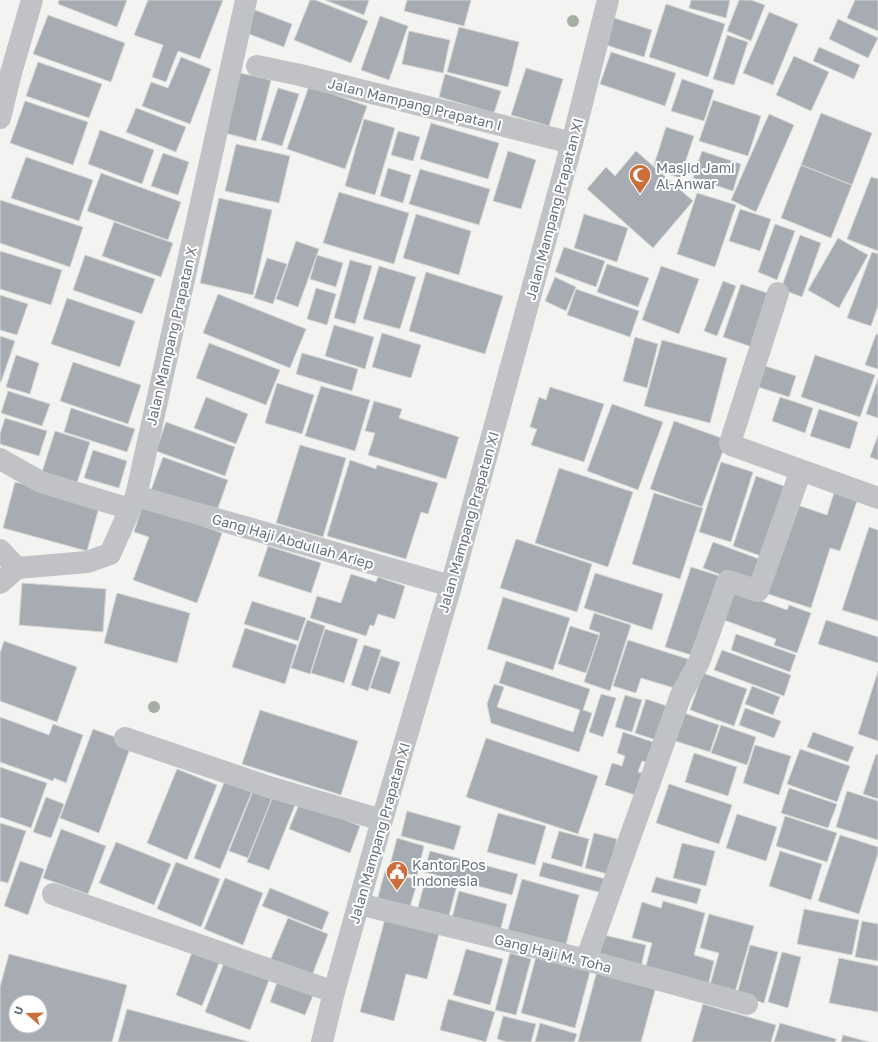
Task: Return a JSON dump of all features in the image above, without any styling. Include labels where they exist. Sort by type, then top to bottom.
[{"type":"street","points":[[0,118],[11,72],[32,0]]},
{"type":"street","name":"Jalan Mampang Prapatan X","points":[[17,568],[87,562],[110,554],[133,503],[246,0]]},
{"type":"street","name":"Jalan Mampang Prapatan XI","points":[[322,1042],[334,992],[382,820],[451,586],[572,142],[608,0]]},
{"type":"street","name":"Jalan Mampang Prapatan I","points":[[257,66],[300,75],[572,142]]},
{"type":"street","points":[[778,293],[730,443],[733,446],[878,498]]},
{"type":"street","name":"Gang Haji Abdullah Ariep","points":[[0,459],[41,482],[133,503],[451,586]]},
{"type":"street","points":[[586,960],[681,695],[699,662],[726,582],[729,581],[758,591],[801,470]]},
{"type":"street","points":[[0,550],[17,568],[0,583]]},
{"type":"street","points":[[125,738],[269,787],[382,820]]},
{"type":"street","points":[[53,894],[334,992]]},
{"type":"street","name":"Gang Haji M. Toha","points":[[359,904],[586,960],[747,1004]]},
{"type":"building","points":[[59,0],[127,0],[117,27],[58,4]]},
{"type":"building","points":[[148,0],[223,0],[200,59],[178,51],[166,82],[152,77],[163,45],[134,35]]},
{"type":"building","points":[[310,0],[315,0],[368,21],[351,63],[294,40]]},
{"type":"building","points":[[325,0],[369,0],[364,15]]},
{"type":"building","points":[[407,0],[471,0],[464,26],[404,11]]},
{"type":"building","points":[[691,0],[730,0],[726,18],[689,8]]},
{"type":"building","points":[[739,0],[751,0],[765,5],[751,41],[727,31]]},
{"type":"building","points":[[855,0],[878,0],[878,31],[847,18]]},
{"type":"building","points":[[666,4],[725,24],[708,77],[649,57]]},
{"type":"building","points":[[255,10],[292,24],[284,47],[246,33]]},
{"type":"building","points":[[769,12],[798,24],[773,85],[743,73]]},
{"type":"building","points":[[48,15],[125,43],[111,82],[33,54]]},
{"type":"building","points":[[380,16],[408,26],[389,80],[361,70]]},
{"type":"building","points":[[614,18],[652,30],[644,57],[606,45]]},
{"type":"building","points":[[838,19],[878,38],[868,58],[829,39]]},
{"type":"building","points":[[459,27],[519,42],[508,87],[447,72]]},
{"type":"building","points":[[409,31],[450,40],[443,73],[402,64]]},
{"type":"building","points":[[727,35],[748,42],[734,85],[713,79]]},
{"type":"building","points":[[819,47],[860,65],[854,79],[813,61]]},
{"type":"building","points":[[611,52],[676,73],[665,106],[600,84]]},
{"type":"building","points":[[794,56],[829,72],[811,111],[776,95]]},
{"type":"building","points":[[181,57],[211,69],[190,124],[142,106],[151,82],[168,88]]},
{"type":"building","points":[[38,62],[102,84],[89,118],[26,96]]},
{"type":"building","points":[[526,68],[563,79],[549,126],[511,115]]},
{"type":"building","points":[[240,73],[271,80],[256,141],[225,133]]},
{"type":"building","points":[[445,74],[501,91],[494,113],[439,97]]},
{"type":"building","points":[[682,79],[714,90],[704,121],[671,111]]},
{"type":"building","points":[[309,86],[367,106],[345,169],[287,149]]},
{"type":"building","points":[[278,88],[299,94],[282,146],[261,140]]},
{"type":"building","points":[[713,100],[761,116],[748,156],[699,141]]},
{"type":"building","points":[[25,101],[88,122],[73,165],[10,143]]},
{"type":"building","points":[[136,108],[186,127],[176,152],[126,132]]},
{"type":"building","points":[[821,113],[872,133],[852,185],[801,165]]},
{"type":"building","points":[[769,114],[794,125],[756,212],[731,200]]},
{"type":"building","points":[[364,119],[395,128],[375,195],[345,186]]},
{"type":"building","points":[[431,123],[499,143],[488,179],[420,159]]},
{"type":"building","points":[[666,127],[694,136],[680,178],[662,172],[654,165]]},
{"type":"building","points":[[100,130],[154,150],[142,184],[88,164]]},
{"type":"building","points":[[398,131],[420,137],[413,161],[391,155]]},
{"type":"building","points":[[236,144],[290,156],[279,203],[225,191]]},
{"type":"building","points":[[508,151],[536,160],[521,209],[493,201]]},
{"type":"building","name":"Masjid Jami Al-Anwar","points":[[636,151],[693,201],[653,248],[587,189],[606,167],[615,176]]},
{"type":"building","points":[[702,151],[741,164],[733,191],[693,178]]},
{"type":"building","points":[[163,153],[189,162],[178,195],[151,186]]},
{"type":"building","points":[[26,157],[93,180],[79,221],[11,198]]},
{"type":"building","points":[[801,165],[852,185],[831,238],[781,218]]},
{"type":"building","points":[[388,168],[411,175],[403,203],[380,196]]},
{"type":"building","points":[[420,169],[490,189],[479,225],[409,204]]},
{"type":"building","points":[[101,173],[181,202],[168,240],[87,211]]},
{"type":"building","points":[[871,177],[878,179],[878,251],[847,239]]},
{"type":"building","points":[[339,192],[409,213],[394,264],[323,243]]},
{"type":"building","points":[[697,193],[736,205],[715,267],[677,254]]},
{"type":"building","points":[[219,198],[272,210],[253,295],[200,283]]},
{"type":"building","points":[[0,200],[83,227],[70,267],[0,243]]},
{"type":"building","points":[[740,209],[771,219],[760,251],[729,241]]},
{"type":"building","points":[[416,214],[471,231],[459,275],[403,258]]},
{"type":"building","points":[[584,214],[628,228],[617,262],[574,248]]},
{"type":"building","points":[[114,222],[173,243],[161,277],[102,256]]},
{"type":"building","points":[[775,224],[795,231],[777,280],[758,272]]},
{"type":"building","points":[[800,235],[821,243],[802,297],[781,289]]},
{"type":"building","points":[[838,238],[868,255],[839,308],[808,290]]},
{"type":"building","points":[[296,241],[319,249],[298,307],[276,299]]},
{"type":"building","points":[[564,247],[605,261],[596,287],[555,272]]},
{"type":"building","points":[[0,251],[62,270],[51,305],[0,289]]},
{"type":"building","points":[[872,252],[878,254],[878,306],[871,326],[847,318]]},
{"type":"building","points":[[85,255],[155,279],[142,314],[73,290]]},
{"type":"building","points":[[317,255],[343,263],[336,287],[310,279]]},
{"type":"building","points":[[267,258],[287,264],[273,304],[254,298]]},
{"type":"building","points":[[350,260],[372,266],[355,324],[334,318]]},
{"type":"building","points":[[607,264],[649,278],[638,307],[597,292]]},
{"type":"building","points":[[379,266],[416,277],[400,329],[363,319]]},
{"type":"building","points":[[661,266],[699,279],[679,334],[642,320]]},
{"type":"building","points":[[426,272],[503,296],[485,354],[409,331]]},
{"type":"building","points":[[555,277],[576,287],[566,311],[545,301]]},
{"type":"building","points":[[723,281],[736,286],[717,336],[704,331]]},
{"type":"building","points":[[741,284],[770,294],[752,347],[723,337]]},
{"type":"building","points":[[316,288],[336,294],[327,325],[307,319]]},
{"type":"building","points":[[576,289],[639,311],[630,337],[567,315]]},
{"type":"building","points":[[218,294],[306,329],[290,368],[203,333]]},
{"type":"building","points":[[0,295],[28,304],[17,335],[0,330]]},
{"type":"building","points":[[67,298],[135,321],[120,367],[51,344]]},
{"type":"building","points":[[334,325],[374,337],[365,369],[325,356]]},
{"type":"building","points":[[382,333],[421,345],[411,378],[372,367]]},
{"type":"building","points":[[876,334],[878,335],[878,369],[865,365]]},
{"type":"building","points":[[0,336],[15,341],[1,382],[0,382]]},
{"type":"building","points":[[635,337],[658,344],[647,388],[623,381]]},
{"type":"building","points":[[662,340],[727,358],[710,423],[644,406]]},
{"type":"building","points":[[209,343],[280,370],[266,405],[196,378]]},
{"type":"building","points":[[302,353],[358,369],[352,391],[296,374]]},
{"type":"building","points":[[16,355],[39,363],[30,394],[6,387]]},
{"type":"building","points":[[815,355],[875,375],[860,417],[801,397]]},
{"type":"building","points":[[73,362],[141,385],[128,424],[60,401]]},
{"type":"building","points":[[762,365],[796,376],[789,397],[755,386]]},
{"type":"building","points":[[878,378],[878,418],[866,414]]},
{"type":"building","points":[[277,383],[314,395],[302,434],[265,423]]},
{"type":"building","points":[[321,386],[370,400],[355,451],[305,436]]},
{"type":"building","points":[[550,387],[604,404],[584,462],[531,445],[537,429],[530,427],[539,397],[546,400]]},
{"type":"building","points":[[8,391],[50,404],[42,426],[1,413]]},
{"type":"building","points":[[206,397],[248,414],[236,444],[194,428]]},
{"type":"building","points":[[780,397],[813,408],[805,433],[772,421]]},
{"type":"building","points":[[374,401],[402,409],[399,418],[459,437],[446,479],[368,455],[375,433],[365,431]]},
{"type":"building","points":[[612,404],[663,422],[638,490],[587,471]]},
{"type":"building","points":[[71,408],[135,429],[127,452],[64,432]]},
{"type":"building","points":[[819,409],[858,422],[850,449],[810,436]]},
{"type":"building","points":[[5,418],[47,431],[39,456],[0,444],[0,434]]},
{"type":"building","points":[[674,421],[727,440],[702,507],[650,489]]},
{"type":"building","points":[[166,422],[235,447],[225,476],[156,451]]},
{"type":"building","points":[[55,431],[90,442],[77,483],[42,472]]},
{"type":"building","points":[[878,435],[878,460],[870,457]]},
{"type":"building","points":[[300,445],[346,458],[323,537],[276,523]]},
{"type":"building","points":[[93,450],[127,461],[119,488],[84,478]]},
{"type":"building","points":[[163,457],[228,480],[215,516],[150,493]]},
{"type":"building","points":[[350,460],[376,469],[377,465],[438,483],[428,514],[421,512],[406,559],[327,536]]},
{"type":"building","points":[[721,462],[753,472],[731,542],[699,532]]},
{"type":"building","points":[[559,468],[633,492],[608,567],[535,543]]},
{"type":"building","points":[[756,476],[784,486],[761,556],[733,546]]},
{"type":"building","points":[[15,482],[100,504],[87,551],[3,528]]},
{"type":"building","points":[[654,493],[703,508],[680,579],[632,564]]},
{"type":"building","points":[[834,493],[857,501],[840,551],[830,548],[811,608],[759,591],[791,503],[827,515]]},
{"type":"building","points":[[143,504],[222,533],[197,603],[133,580],[149,537],[134,532]]},
{"type":"building","points":[[869,527],[878,530],[878,621],[842,610]]},
{"type":"building","points":[[516,539],[592,564],[577,612],[500,588]]},
{"type":"building","points":[[713,542],[762,560],[752,587],[703,568]]},
{"type":"building","points":[[268,546],[321,563],[311,593],[258,576]]},
{"type":"building","points":[[691,567],[723,577],[698,657],[665,647]]},
{"type":"building","points":[[595,573],[663,594],[652,630],[584,608]]},
{"type":"building","points":[[351,574],[376,582],[378,577],[405,586],[395,619],[378,614],[374,626],[370,625],[366,636],[310,618],[317,596],[341,603]]},
{"type":"building","points":[[22,583],[106,589],[103,632],[19,625]]},
{"type":"building","points":[[734,591],[787,610],[789,605],[811,613],[797,653],[774,645],[776,639],[724,620]]},
{"type":"building","points":[[117,593],[190,613],[177,663],[104,643]]},
{"type":"building","points":[[503,597],[570,618],[553,670],[487,649]]},
{"type":"building","points":[[252,601],[306,618],[298,641],[244,624]]},
{"type":"building","points":[[594,613],[631,625],[610,691],[584,682],[600,633],[589,629]]},
{"type":"building","points":[[307,620],[325,626],[310,674],[291,668]]},
{"type":"building","points":[[826,620],[878,637],[878,663],[818,644]]},
{"type":"building","points":[[570,626],[599,635],[586,673],[558,664]]},
{"type":"building","points":[[245,628],[297,645],[285,684],[232,667]]},
{"type":"building","points":[[325,629],[358,639],[344,683],[311,673]]},
{"type":"building","points":[[736,634],[796,655],[790,672],[731,650]]},
{"type":"building","points":[[628,640],[691,660],[681,690],[641,678],[636,693],[613,686]]},
{"type":"building","points":[[4,641],[77,667],[57,722],[0,701],[0,653]]},
{"type":"building","points":[[364,645],[381,650],[368,691],[351,685]]},
{"type":"building","points":[[722,650],[791,675],[784,696],[714,670]]},
{"type":"building","points":[[381,656],[400,662],[390,694],[370,688]]},
{"type":"building","points":[[506,661],[590,689],[583,710],[592,713],[579,752],[491,723],[487,704],[494,684],[504,687],[497,707],[573,732],[580,710],[499,683]]},
{"type":"building","points":[[878,671],[878,741],[858,734]]},
{"type":"building","points":[[703,673],[747,689],[734,726],[690,710]]},
{"type":"building","points":[[752,686],[780,697],[773,715],[745,704]]},
{"type":"building","points":[[601,694],[616,698],[603,737],[589,732]]},
{"type":"building","points":[[625,695],[642,700],[632,732],[615,727]]},
{"type":"building","points":[[646,699],[667,706],[656,740],[635,733]]},
{"type":"building","points":[[745,708],[781,721],[774,738],[739,725]]},
{"type":"building","points":[[260,710],[358,741],[341,795],[242,764]]},
{"type":"building","points":[[678,711],[719,725],[710,752],[669,739]]},
{"type":"building","points":[[0,717],[49,735],[53,724],[83,735],[66,783],[54,778],[53,781],[0,762]]},
{"type":"building","points":[[721,725],[756,737],[747,765],[711,753]]},
{"type":"building","points":[[93,729],[132,743],[99,833],[60,818]]},
{"type":"building","points":[[623,732],[659,744],[652,764],[642,761],[638,772],[646,774],[638,796],[605,785],[612,763],[622,766],[625,756],[617,753]]},
{"type":"building","points":[[813,732],[854,747],[848,762],[807,747]]},
{"type":"building","points":[[486,738],[598,776],[578,834],[466,797]]},
{"type":"building","points":[[755,745],[791,756],[779,795],[743,783]]},
{"type":"building","points":[[800,749],[850,766],[837,802],[787,784]]},
{"type":"building","points":[[694,753],[737,767],[728,796],[685,782]]},
{"type":"building","points":[[876,754],[878,755],[878,799],[863,794]]},
{"type":"building","points":[[0,767],[47,783],[31,828],[0,817]]},
{"type":"building","points":[[177,769],[217,785],[187,860],[147,843]]},
{"type":"building","points":[[226,778],[253,789],[220,869],[194,858]]},
{"type":"building","points":[[669,784],[732,805],[719,844],[656,823]]},
{"type":"building","points":[[789,788],[837,804],[828,828],[781,813]]},
{"type":"building","points":[[253,791],[272,798],[248,858],[229,851]]},
{"type":"building","points":[[847,791],[878,801],[878,840],[836,827]]},
{"type":"building","points":[[273,796],[295,805],[269,870],[247,862]]},
{"type":"building","points":[[46,797],[64,804],[51,838],[33,832]]},
{"type":"building","points":[[300,802],[360,826],[350,853],[289,829]]},
{"type":"building","points":[[407,811],[461,826],[454,850],[401,836]]},
{"type":"building","points":[[498,813],[546,826],[535,865],[487,852]]},
{"type":"building","points":[[737,814],[777,827],[766,861],[726,848]]},
{"type":"building","points":[[785,816],[837,833],[827,862],[776,846]]},
{"type":"building","points":[[0,823],[26,831],[8,883],[0,881]]},
{"type":"building","points":[[61,829],[106,846],[88,894],[43,878]]},
{"type":"building","points":[[559,831],[589,839],[582,867],[551,858]]},
{"type":"building","points":[[594,833],[617,839],[608,874],[585,868]]},
{"type":"building","points":[[840,835],[878,847],[878,853],[859,914],[818,901]]},
{"type":"building","points":[[397,838],[424,846],[417,876],[389,869]]},
{"type":"building","points":[[116,842],[171,864],[154,905],[99,883]]},
{"type":"building","points":[[682,843],[715,851],[706,886],[673,878]]},
{"type":"building","points":[[430,851],[518,874],[512,895],[424,872]]},
{"type":"building","points":[[780,851],[822,864],[811,900],[769,886]]},
{"type":"building","points":[[20,861],[44,869],[28,915],[4,906]]},
{"type":"building","points":[[176,862],[220,879],[201,927],[157,909]]},
{"type":"building","points":[[543,862],[605,879],[602,893],[539,876]]},
{"type":"building","name":"Kantor Pos Indonesia","points":[[385,871],[418,880],[408,913],[376,904]]},
{"type":"building","points":[[426,877],[457,885],[447,923],[416,915]]},
{"type":"building","points":[[656,877],[701,889],[697,904],[651,892]]},
{"type":"building","points":[[225,878],[263,893],[243,945],[204,929]]},
{"type":"building","points":[[522,879],[579,895],[564,952],[506,937]]},
{"type":"building","points":[[270,888],[329,912],[322,930],[262,906]]},
{"type":"building","points":[[459,891],[507,904],[500,931],[452,918]]},
{"type":"building","points":[[663,901],[705,913],[694,955],[714,961],[707,990],[644,973],[652,943],[632,938],[642,902],[661,908]]},
{"type":"building","points":[[804,909],[859,920],[852,955],[797,944]]},
{"type":"building","points":[[709,914],[754,926],[735,992],[710,985],[719,953],[700,948]]},
{"type":"building","points":[[386,915],[440,930],[427,979],[406,974],[394,1021],[360,1012]]},
{"type":"building","points":[[288,918],[328,934],[311,978],[270,961]]},
{"type":"building","points":[[862,921],[878,924],[878,961],[855,957]]},
{"type":"building","points":[[604,935],[646,945],[640,971],[598,959]]},
{"type":"building","points":[[750,945],[778,952],[764,1003],[737,995]]},
{"type":"building","points":[[194,947],[221,958],[202,1006],[176,995]]},
{"type":"building","points":[[466,949],[503,959],[490,1005],[453,995]]},
{"type":"building","points":[[782,952],[801,957],[788,1008],[768,1002]]},
{"type":"building","points":[[510,953],[531,959],[516,1015],[495,1010]]},
{"type":"building","points":[[537,953],[591,968],[575,1028],[521,1013]]},
{"type":"building","points":[[9,954],[127,985],[112,1042],[0,1042],[0,987]]},
{"type":"building","points":[[839,958],[878,966],[878,1012],[829,1003]]},
{"type":"building","points":[[224,963],[269,980],[250,1030],[205,1012]]},
{"type":"building","points":[[598,967],[657,983],[641,1042],[578,1042]]},
{"type":"building","points":[[279,977],[315,991],[305,1015],[270,1002]]},
{"type":"building","points":[[448,999],[495,1012],[486,1042],[440,1030]]},
{"type":"building","points":[[703,1004],[776,1025],[771,1042],[692,1042]]},
{"type":"building","points":[[127,1009],[250,1042],[118,1042]]},
{"type":"building","points":[[503,1016],[536,1024],[531,1042],[507,1042],[497,1039]]},
{"type":"building","points":[[540,1023],[577,1034],[574,1042],[535,1042]]},
{"type":"building","points":[[780,1023],[836,1039],[835,1042],[774,1042]]},
{"type":"building","points":[[843,1035],[869,1042],[841,1042]]},
{"type":"place","name":"Masjid Jami Al-Anwar","points":[[640,194]]},
{"type":"place","name":"Kantor Pos Indonesia","points":[[397,892]]}]
